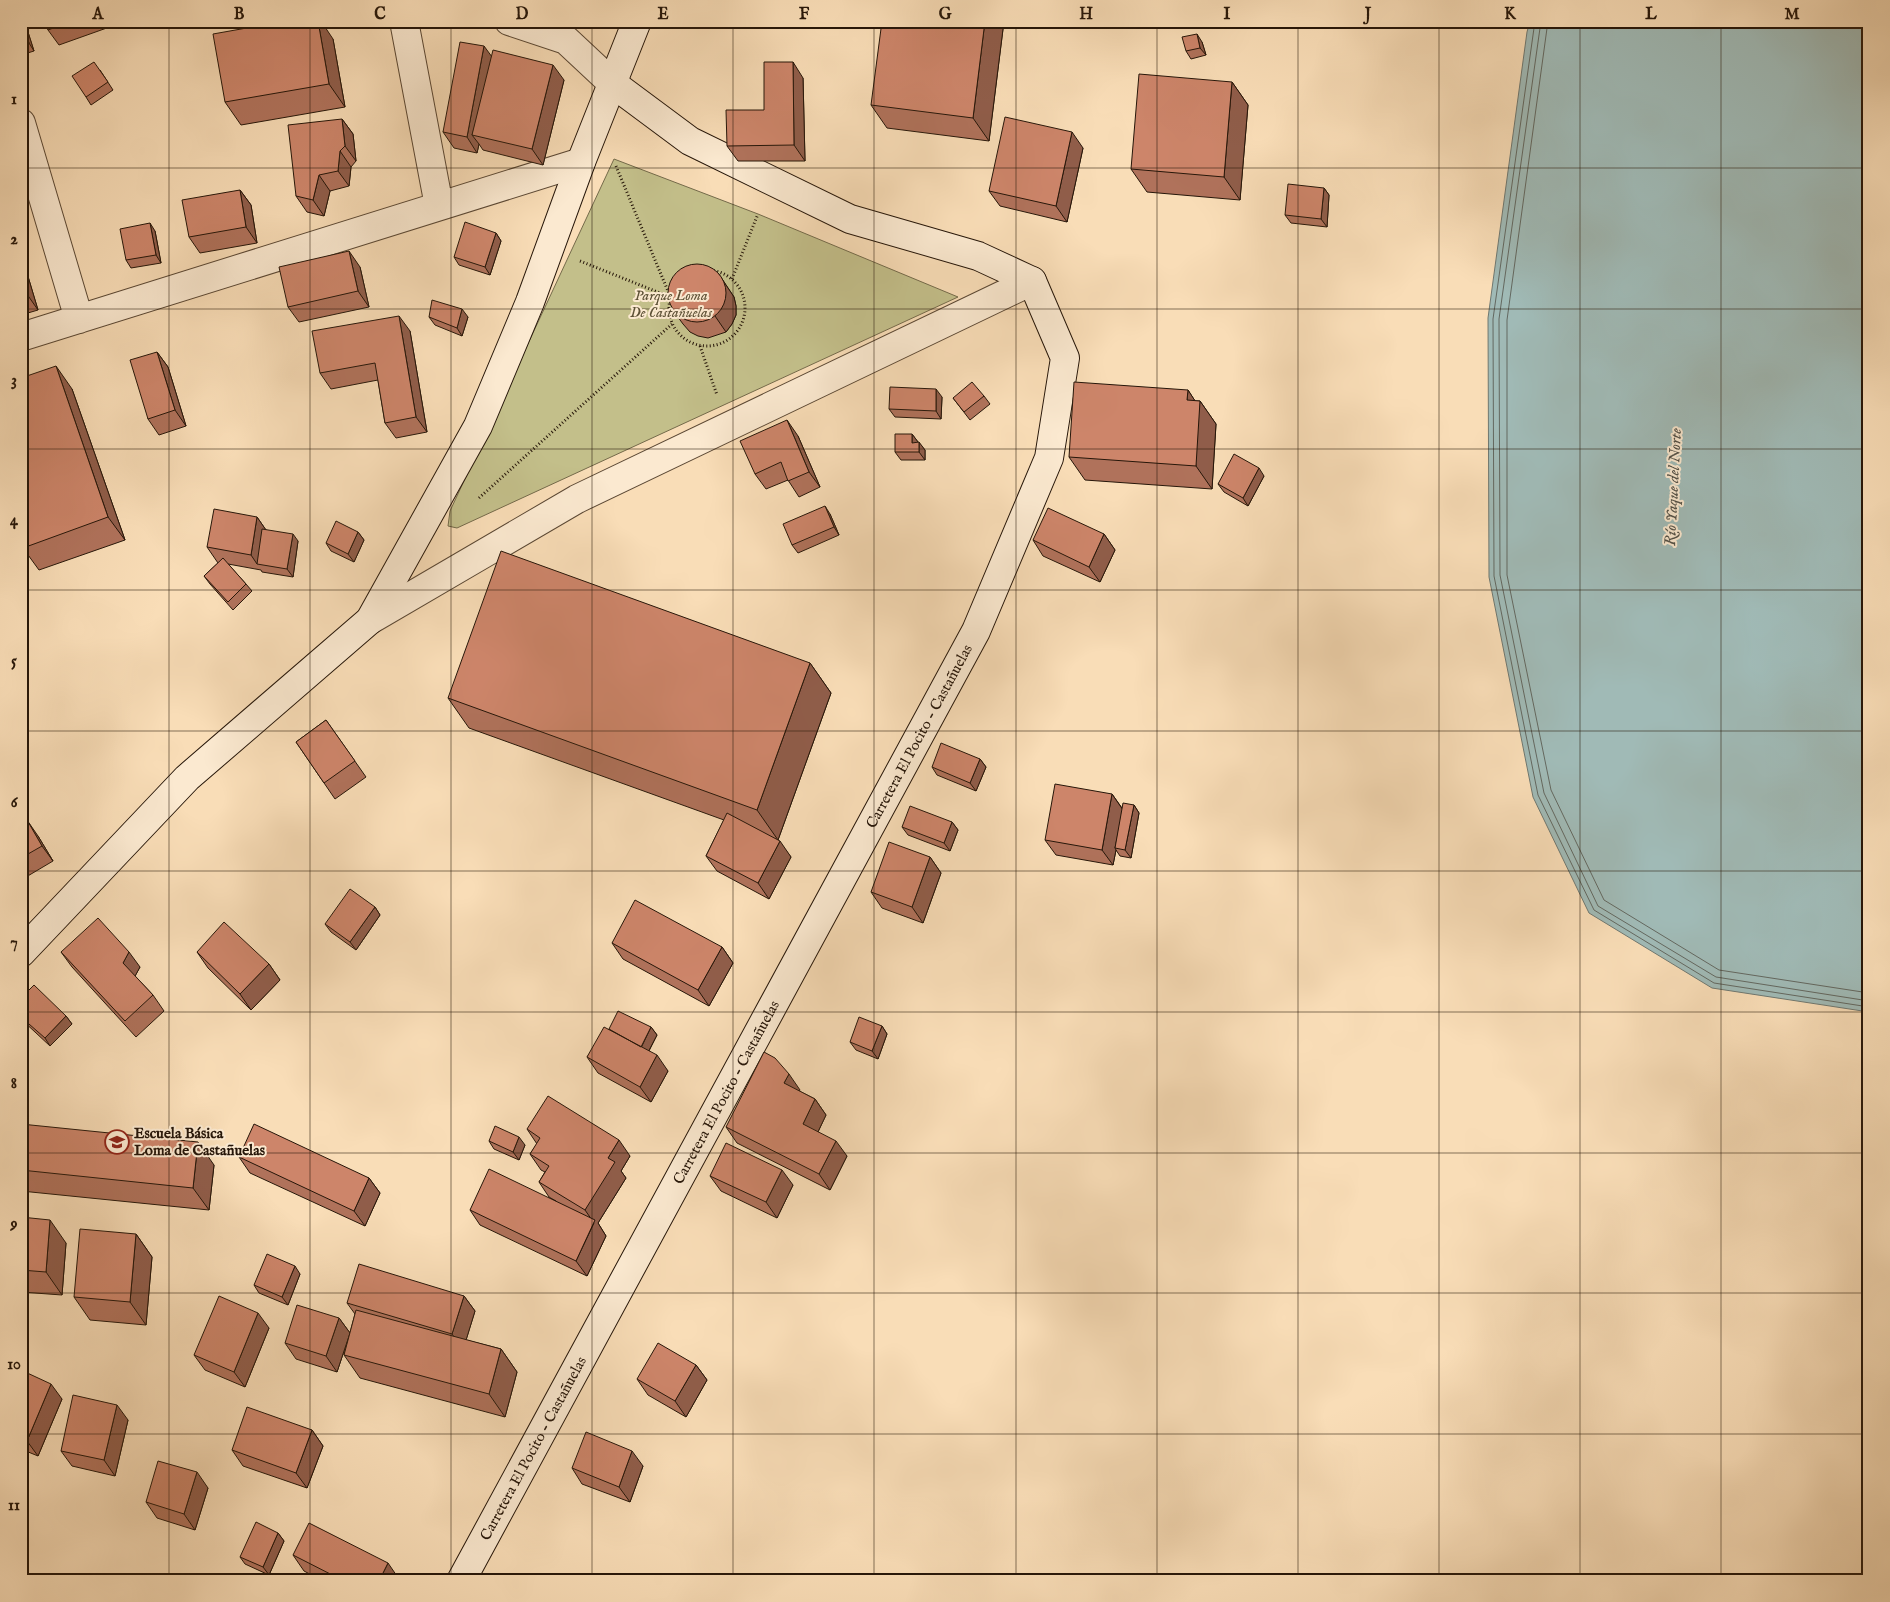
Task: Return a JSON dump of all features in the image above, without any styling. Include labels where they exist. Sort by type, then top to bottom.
[{"type":"main road","points":[[404,21],[439,206]]},
{"type":"main road","points":[[509,21],[566,40],[612,83],[690,141],[850,219],[978,256],[1032,280]]},
{"type":"main road","points":[[370,620],[478,426],[530,302],[581,162],[637,21]]},
{"type":"main road","points":[[21,123],[79,319]]},
{"type":"main road","points":[[21,337],[581,162]]},
{"type":"main road","points":[[21,953],[187,778],[370,620],[577,499],[1032,280]]},
{"type":"main road","name":"Carretera El Pocito - Castañuelas","points":[[461,1581],[976,631],[1049,458],[1055,422],[1065,358],[1032,280]]},
{"type":"path","points":[[614,159],[671,297]]},
{"type":"path","points":[[732,280],[758,214]]},
{"type":"path","points":[[576,260],[671,297]]},
{"type":"path","points":[[709,270],[722,273],[732,280],[740,289],[744,300],[745,313],[741,325],[734,335],[724,342],[712,346],[700,346],[688,342],[672,324],[669,306],[676,285],[685,277],[709,270]]},
{"type":"path","points":[[476,500],[672,324]]},
{"type":"path","points":[[700,346],[718,397]]},
{"type":"green space","name":"Parque Loma De Castañuelas","points":[[614,159],[758,214],[958,297],[457,528],[448,526],[450,511]]},
{"type":"water","name":"Río Yaque del Norte","points":[[1530,21],[1869,21],[1869,1012],[1712,988],[1589,913],[1533,797],[1489,577],[1488,318]]},
{"type":"building","points":[[21,21],[29,43],[21,46]]},
{"type":"building","points":[[45,21],[72,21],[48,30]]},
{"type":"building","points":[[286,21],[318,21],[329,84],[225,102],[213,34]]},
{"type":"building","points":[[882,21],[985,21],[973,118],[871,105]]},
{"type":"building","points":[[1197,34],[1200,48],[1186,51],[1182,37]]},
{"type":"building","points":[[460,42],[484,46],[467,137],[443,132]]},
{"type":"building","points":[[493,50],[553,65],[532,149],[472,135]]},
{"type":"building","points":[[94,62],[108,82],[86,97],[72,76]]},
{"type":"building","points":[[764,62],[793,62],[794,145],[727,146],[726,110],[764,110]]},
{"type":"building","points":[[1139,74],[1232,82],[1224,177],[1131,169]]},
{"type":"building","points":[[1005,117],[1072,132],[1056,206],[989,191]]},
{"type":"building","points":[[342,119],[345,146],[340,151],[338,171],[319,175],[313,200],[296,196],[288,125]]},
{"type":"building","points":[[1288,184],[1324,188],[1321,219],[1285,215]]},
{"type":"building","points":[[240,190],[246,227],[189,237],[182,200]]},
{"type":"building","points":[[465,222],[496,233],[485,267],[454,257]]},
{"type":"building","points":[[150,223],[156,255],[126,260],[120,229]]},
{"type":"building","points":[[349,251],[358,291],[288,307],[279,267]]},
{"type":"building","points":[[697,264],[713,269],[721,277],[726,293],[721,309],[713,317],[697,322],[681,317],[673,309],[668,293],[673,277],[681,269]]},
{"type":"building","points":[[432,300],[462,309],[457,328],[429,317]]},
{"type":"building","points":[[399,316],[416,417],[385,423],[375,363],[320,373],[312,331]]},
{"type":"building","points":[[157,352],[175,410],[148,419],[130,360]]},
{"type":"building","points":[[56,366],[108,517],[23,548],[21,543],[21,378]]},
{"type":"building","points":[[972,382],[984,396],[964,412],[953,398]]},
{"type":"building","points":[[1074,382],[1188,390],[1187,400],[1200,401],[1196,466],[1069,457]]},
{"type":"building","points":[[890,387],[936,389],[936,411],[889,409]]},
{"type":"building","points":[[787,420],[809,472],[788,481],[781,462],[755,474],[740,441]]},
{"type":"building","points":[[895,434],[912,434],[912,443],[919,442],[919,452],[895,452]]},
{"type":"building","points":[[1234,454],[1259,468],[1243,498],[1218,484]]},
{"type":"building","points":[[825,506],[834,527],[792,545],[783,524]]},
{"type":"building","points":[[1048,508],[1104,534],[1089,567],[1033,540]]},
{"type":"building","points":[[214,509],[257,517],[251,555],[207,547]]},
{"type":"building","points":[[336,521],[358,532],[348,554],[326,543]]},
{"type":"building","points":[[262,529],[293,534],[287,569],[257,564]]},
{"type":"building","points":[[501,551],[810,663],[757,810],[448,698]]},
{"type":"building","points":[[223,558],[246,584],[228,602],[204,576]]},
{"type":"building","points":[[326,720],[355,761],[324,783],[296,742]]},
{"type":"building","points":[[941,743],[980,759],[970,783],[932,767]]},
{"type":"building","points":[[1055,784],[1112,794],[1102,850],[1045,840]]},
{"type":"building","points":[[1123,803],[1134,805],[1125,850],[1115,848]]},
{"type":"building","points":[[910,806],[952,822],[944,843],[902,827]]},
{"type":"building","points":[[727,813],[780,841],[758,883],[706,856]]},
{"type":"building","points":[[27,820],[42,846],[21,858],[21,824]]},
{"type":"building","points":[[889,842],[930,857],[912,907],[871,892]]},
{"type":"building","points":[[350,889],[375,907],[350,942],[325,924]]},
{"type":"building","points":[[635,900],[722,947],[698,990],[612,943]]},
{"type":"building","points":[[98,918],[129,952],[123,963],[153,995],[125,1021],[61,952]]},
{"type":"building","points":[[224,922],[269,964],[240,994],[197,952]]},
{"type":"building","points":[[34,985],[66,1016],[45,1038],[21,1017],[21,998]]},
{"type":"building","points":[[618,1011],[651,1027],[641,1047],[609,1029]]},
{"type":"building","points":[[859,1017],[882,1026],[872,1051],[850,1042]]},
{"type":"building","points":[[604,1027],[657,1055],[640,1087],[587,1057]]},
{"type":"building","points":[[764,1052],[775,1058],[789,1074],[784,1083],[815,1099],[803,1124],[836,1141],[819,1174],[726,1127]]},
{"type":"building","points":[[548,1096],[619,1140],[608,1158],[615,1162],[585,1210],[539,1182],[549,1166],[530,1154],[540,1138],[527,1129]]},
{"type":"building","points":[[21,1124],[198,1142],[193,1188],[21,1170]]},
{"type":"building","points":[[254,1124],[369,1178],[354,1211],[239,1157]]},
{"type":"building","points":[[495,1126],[519,1137],[513,1152],[489,1141]]},
{"type":"building","points":[[726,1143],[782,1170],[766,1202],[710,1176]]},
{"type":"building","points":[[489,1169],[595,1220],[576,1261],[470,1210]]},
{"type":"building","points":[[21,1217],[50,1220],[46,1272],[21,1270]]},
{"type":"building","points":[[80,1229],[136,1234],[130,1302],[74,1297]]},
{"type":"building","points":[[267,1254],[295,1266],[282,1297],[254,1285]]},
{"type":"building","points":[[359,1264],[464,1296],[452,1334],[347,1303]]},
{"type":"building","points":[[219,1296],[258,1313],[234,1372],[194,1355]]},
{"type":"building","points":[[297,1305],[339,1318],[326,1356],[285,1343]]},
{"type":"building","points":[[356,1310],[501,1349],[489,1394],[344,1355]]},
{"type":"building","points":[[658,1343],[696,1365],[675,1401],[637,1379]]},
{"type":"building","points":[[23,1371],[51,1384],[27,1441],[21,1438],[21,1376]]},
{"type":"building","points":[[73,1395],[117,1405],[104,1460],[61,1451]]},
{"type":"building","points":[[247,1407],[312,1430],[296,1473],[232,1450]]},
{"type":"building","points":[[586,1432],[632,1451],[619,1487],[572,1468]]},
{"type":"building","points":[[158,1461],[197,1472],[184,1514],[146,1502]]},
{"type":"building","points":[[256,1522],[278,1533],[263,1567],[240,1557]]},
{"type":"building","points":[[309,1523],[388,1563],[379,1581],[344,1581],[293,1555]]},
{"type":"place","name":"Escuela Básica Loma de Castañuelas","points":[[117,1142]]}]
